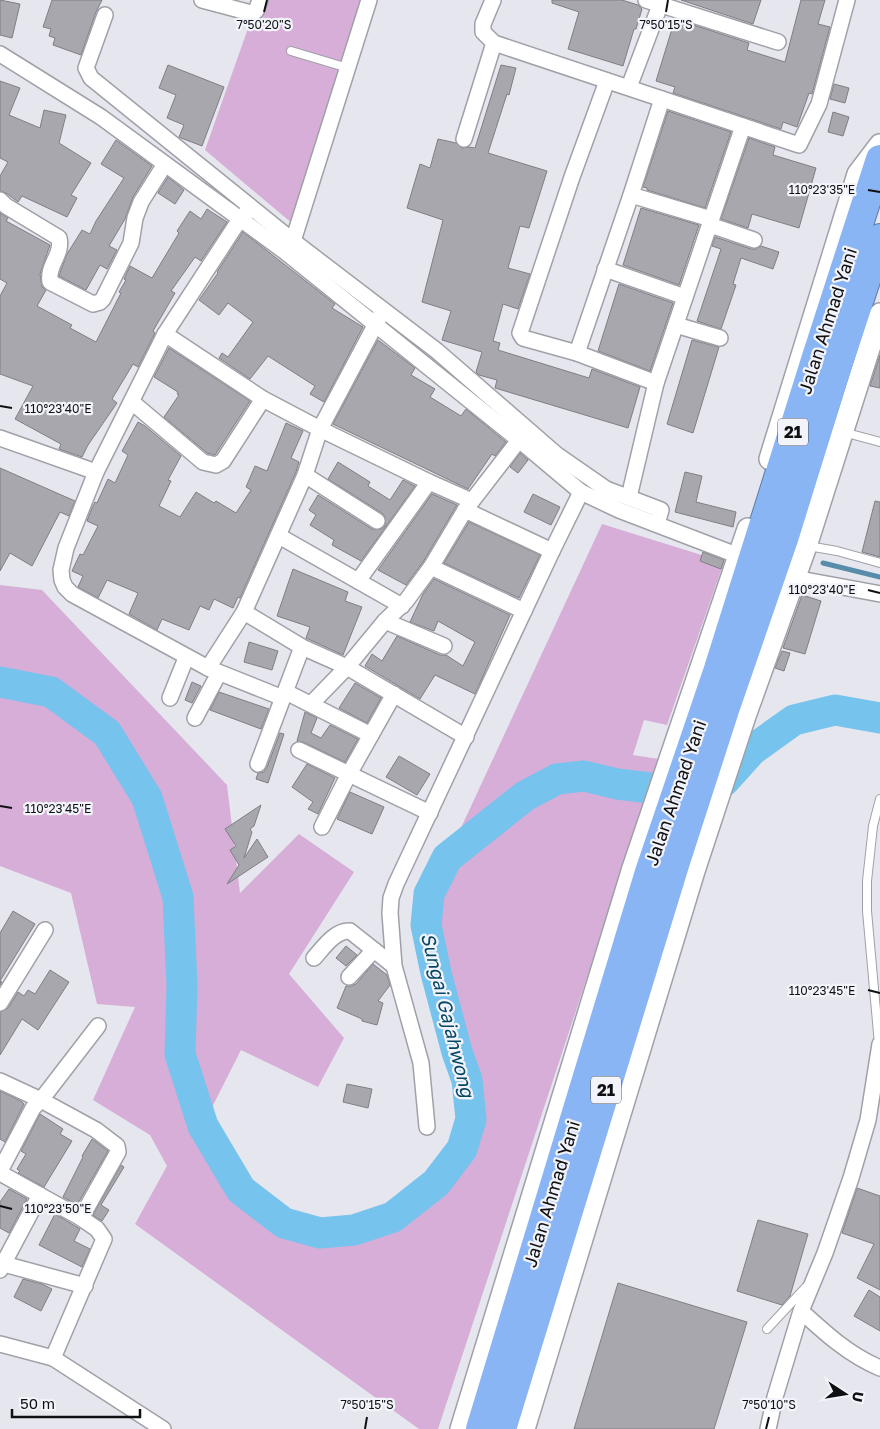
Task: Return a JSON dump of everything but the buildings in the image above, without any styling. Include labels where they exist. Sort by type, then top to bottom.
[{"type":"highway","name":"Jalan Ahmad Yani","points":[[480,1429],[521,1334],[676,850],[716,708],[728,674],[784,540],[827,361],[880,159]]},
{"type":"highway","name":"Jalan Ahmad Yani","points":[[827,361],[880,238]]},
{"type":"highway","name":"Jalan Ahmad Yani","points":[[502,1429],[521,1334],[641,870],[676,850]]},
{"type":"street","points":[[202,0],[251,13],[256,11],[260,0]]},
{"type":"street","points":[[289,246],[370,0]]},
{"type":"street","points":[[493,0],[483,24],[483,32],[494,43],[799,145],[819,104],[847,0]]},
{"type":"street","points":[[628,87],[656,2],[778,42]]},
{"type":"street","points":[[105,14],[86,68],[104,105],[142,146],[174,162],[289,246],[380,317],[581,492],[619,510],[658,519],[739,556]]},
{"type":"street","points":[[464,139],[494,43]]},
{"type":"street","points":[[0,54],[154,131],[174,162]]},
{"type":"street","points":[[607,81],[572,177],[520,333],[524,338],[577,353],[656,383]]},
{"type":"street","points":[[577,353],[662,99]]},
{"type":"street","points":[[629,497],[656,383],[743,126]]},
{"type":"street","points":[[142,146],[154,131]]},
{"type":"street","points":[[676,850],[716,708],[728,674],[739,556],[858,174],[880,145]]},
{"type":"street","points":[[2,208],[58,238],[60,246],[49,274],[50,282],[93,304],[97,303],[103,299],[131,242],[141,202],[174,162]]},
{"type":"street","points":[[631,195],[711,222],[754,240]]},
{"type":"street","points":[[246,214],[165,334],[96,472],[66,548],[61,570],[65,587],[72,594],[186,658],[213,670],[311,704],[371,735]]},
{"type":"street","points":[[605,269],[685,298]]},
{"type":"street","points":[[728,674],[794,578],[880,314]]},
{"type":"street","points":[[195,718],[213,670],[244,612],[279,536],[305,475],[320,429],[380,317]]},
{"type":"street","points":[[380,317],[436,351],[557,455],[606,489],[660,510],[658,519]]},
{"type":"street","points":[[676,325],[720,338]]},
{"type":"street","points":[[165,334],[264,399],[320,429],[429,482],[552,551]]},
{"type":"street","points":[[132,402],[203,462],[216,465],[223,461],[264,399]]},
{"type":"street","points":[[0,438],[96,472]]},
{"type":"street","points":[[311,704],[347,667],[385,620],[402,606],[431,566],[468,505],[519,440]]},
{"type":"street","points":[[305,475],[377,521]]},
{"type":"street","points":[[358,581],[429,482]]},
{"type":"street","points":[[427,1127],[421,1063],[394,966],[390,913],[391,898],[581,492]]},
{"type":"street","points":[[279,536],[402,606]]},
{"type":"street","points":[[431,566],[524,611]]},
{"type":"street","points":[[794,578],[880,594]]},
{"type":"street","points":[[244,612],[302,647],[347,667],[466,736]]},
{"type":"street","points":[[385,620],[444,646]]},
{"type":"street","points":[[258,764],[302,647]]},
{"type":"street","points":[[170,698],[186,658]]},
{"type":"street","points":[[322,827],[394,694]]},
{"type":"street","points":[[299,750],[430,813]]},
{"type":"street","points":[[0,1003],[45,930]]},
{"type":"street","points":[[314,958],[336,935],[347,930],[394,966]]},
{"type":"street","points":[[349,977],[374,950]]},
{"type":"street","points":[[53,1358],[104,1238],[97,1228],[0,1172],[33,1108],[98,1026]]},
{"type":"street","points":[[768,1429],[775,1397],[801,1311],[851,1178],[868,1120],[880,1044]]},
{"type":"street","points":[[0,1081],[41,1100],[96,1130],[117,1146],[118,1152],[81,1218]]},
{"type":"street","points":[[40,1195],[1,1266],[85,1286]]},
{"type":"street","points":[[801,1311],[830,1338],[852,1353],[880,1368]]},
{"type":"street","points":[[461,1429],[521,1334]]},
{"type":"street","points":[[521,1334],[524,1429]]},
{"type":"street","points":[[0,1344],[53,1358],[163,1429]]},
{"type":"lane","points":[[291,51],[348,68]]},
{"type":"lane","points":[[842,432],[880,442]]},
{"type":"lane","points":[[806,546],[880,563]]},
{"type":"lane","points":[[880,799],[873,826],[867,881],[867,911],[880,1044]]},
{"type":"lane","points":[[766,1329],[814,1278]]},
{"type":"shaded area","points":[[258,0],[362,0],[293,224],[205,150]]},
{"type":"shaded area","points":[[602,524],[724,562],[667,725],[644,720],[633,755],[659,759],[438,1429],[419,1429],[135,1224],[167,1166],[150,1135],[93,1100],[135,1007],[97,1004],[71,893],[0,866],[0,585],[42,590],[227,785],[240,893],[299,834],[354,872],[289,974],[344,1038],[318,1087],[241,1050],[203,1125],[284,1223],[354,1230],[393,1216],[471,1119],[467,1080],[457,1052],[436,973],[447,858]]},
{"type":"waterway","points":[[823,563],[880,577]]},
{"type":"waterway","name":"Sungai Gajahwong","points":[[0,682],[51,692],[107,733],[147,798],[178,897],[182,985],[180,1054],[203,1126],[241,1190],[284,1223],[320,1233],[354,1230],[393,1217],[436,1183],[462,1149],[471,1119],[467,1080],[457,1052],[436,973],[426,925],[429,894],[447,858],[525,796],[557,779],[584,776],[617,784],[692,793],[724,781],[752,750],[794,720],[835,710],[880,718]]}]
